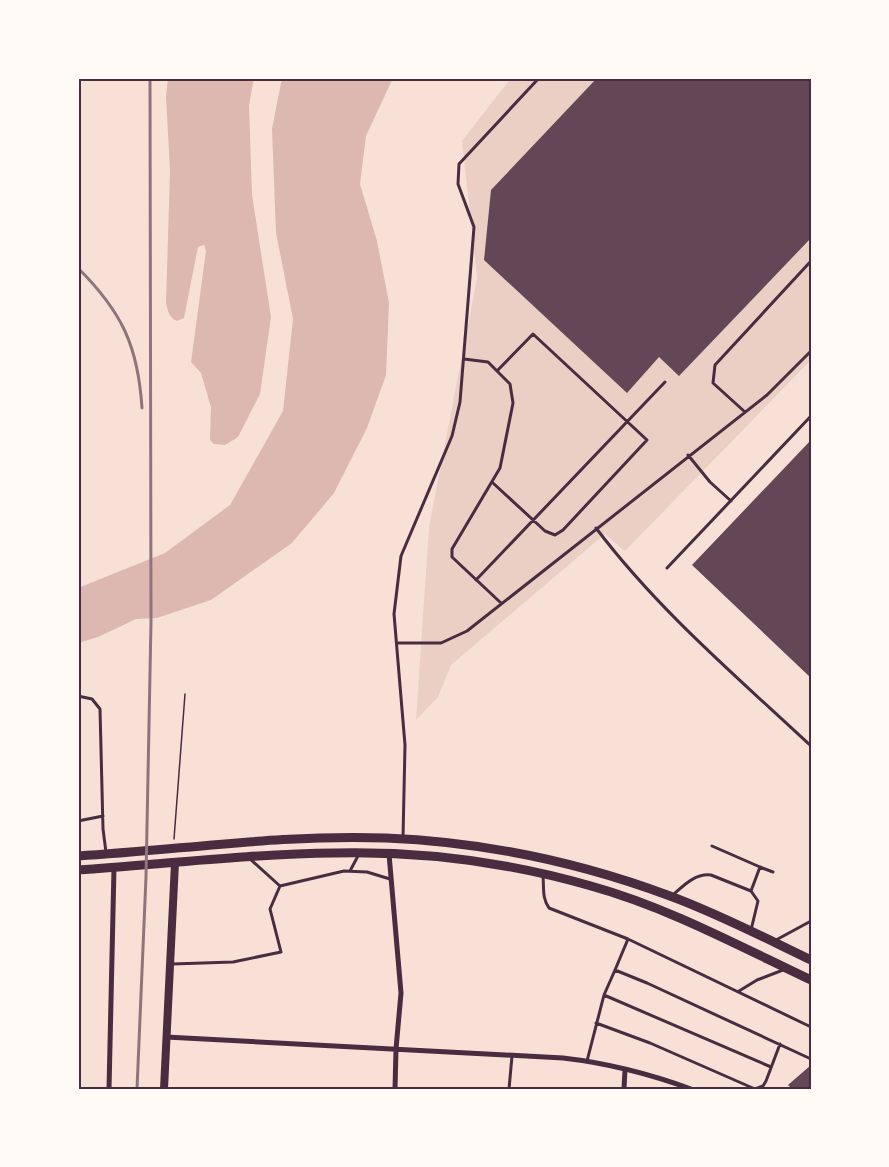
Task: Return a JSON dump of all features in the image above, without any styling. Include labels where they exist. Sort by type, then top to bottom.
[{"type":"highway","points":[[78,856],[320,839],[403,839],[461,844],[573,865],[672,896],[810,957]]},
{"type":"highway","points":[[78,870],[359,853],[478,861],[590,885],[636,901],[811,980]]},
{"type":"main road","points":[[164,1089],[175,863]]},
{"type":"street","points":[[389,854],[401,993],[395,1089]]},
{"type":"street","points":[[109,1089],[114,868]]},
{"type":"street","points":[[166,1037],[512,1054],[587,1061],[625,1069],[692,1089]]},
{"type":"street","points":[[624,1089],[625,1069]]},
{"type":"lane","points":[[403,839],[405,745],[394,614],[401,556],[452,436],[460,402],[474,227],[458,184],[459,164],[539,78]]},
{"type":"lane","points":[[745,412],[713,382],[715,365],[811,261]]},
{"type":"lane","points":[[493,483],[545,531],[555,535],[563,530],[647,440],[533,334],[497,371]]},
{"type":"lane","points":[[397,643],[441,643],[467,631],[767,395],[811,351]]},
{"type":"lane","points":[[806,357],[811,361]]},
{"type":"lane","points":[[464,359],[488,362],[510,384],[513,403],[500,468],[452,549],[453,557],[501,604]]},
{"type":"lane","points":[[476,580],[665,382]]},
{"type":"lane","points":[[667,568],[811,416]]},
{"type":"lane","points":[[688,455],[710,482],[730,501]]},
{"type":"lane","points":[[596,528],[644,588],[674,619],[811,746]]},
{"type":"lane","points":[[78,696],[92,699],[100,709],[106,854]]},
{"type":"lane","points":[[78,821],[103,816]]},
{"type":"lane","points":[[712,846],[773,872]]},
{"type":"lane","points":[[350,871],[359,853]]},
{"type":"lane","points":[[248,858],[280,886]]},
{"type":"lane","points":[[751,891],[760,867]]},
{"type":"lane","points":[[280,886],[350,871],[367,872],[390,879]]},
{"type":"lane","points":[[543,874],[545,904],[549,908],[628,939],[811,1027]]},
{"type":"lane","points":[[672,896],[687,883],[704,874],[751,891],[758,901],[751,932]]},
{"type":"lane","points":[[170,964],[232,962],[281,952],[270,909],[280,886]]},
{"type":"lane","points":[[773,942],[811,921]]},
{"type":"lane","points":[[587,1061],[604,995],[628,939]]},
{"type":"lane","points":[[739,991],[757,980],[787,968]]},
{"type":"lane","points":[[615,970],[811,1059]]},
{"type":"lane","points":[[604,995],[771,1067]]},
{"type":"lane","points":[[596,1023],[650,1043],[755,1089],[763,1086],[780,1044]]},
{"type":"lane","points":[[509,1089],[512,1054]]},
{"type":"path","points":[[174,849],[184,694]]},
{"type":"shaded area","points":[[168,78],[254,78],[249,105],[252,195],[271,317],[260,394],[238,437],[225,445],[214,444],[210,440],[211,407],[201,373],[191,362],[206,251],[204,245],[198,247],[184,318],[177,321],[172,318],[166,303],[170,171],[166,96]]},
{"type":"shaded area","points":[[282,78],[393,78],[366,136],[360,184],[377,241],[389,303],[386,375],[367,428],[334,493],[292,543],[211,600],[157,618],[136,619],[98,637],[78,643],[78,588],[165,553],[230,505],[283,411],[293,319],[276,233],[272,129]]},
{"type":"shaded area","points":[[511,78],[811,78],[811,360],[625,551],[605,534],[451,665],[438,697],[416,720],[429,527],[477,278],[462,141]]},
{"type":"building","points":[[597,78],[811,78],[811,238],[679,376],[659,357],[627,393],[484,260],[491,190]]},
{"type":"building","points":[[811,440],[811,678],[692,565]]},
{"type":"building","points":[[811,1065],[811,1089],[792,1089],[788,1085]]},
{"type":"railway","points":[[137,1089],[146,877],[151,622],[150,78]]},
{"type":"railway","points":[[78,268],[106,300],[125,331],[136,366],[142,408]]}]
